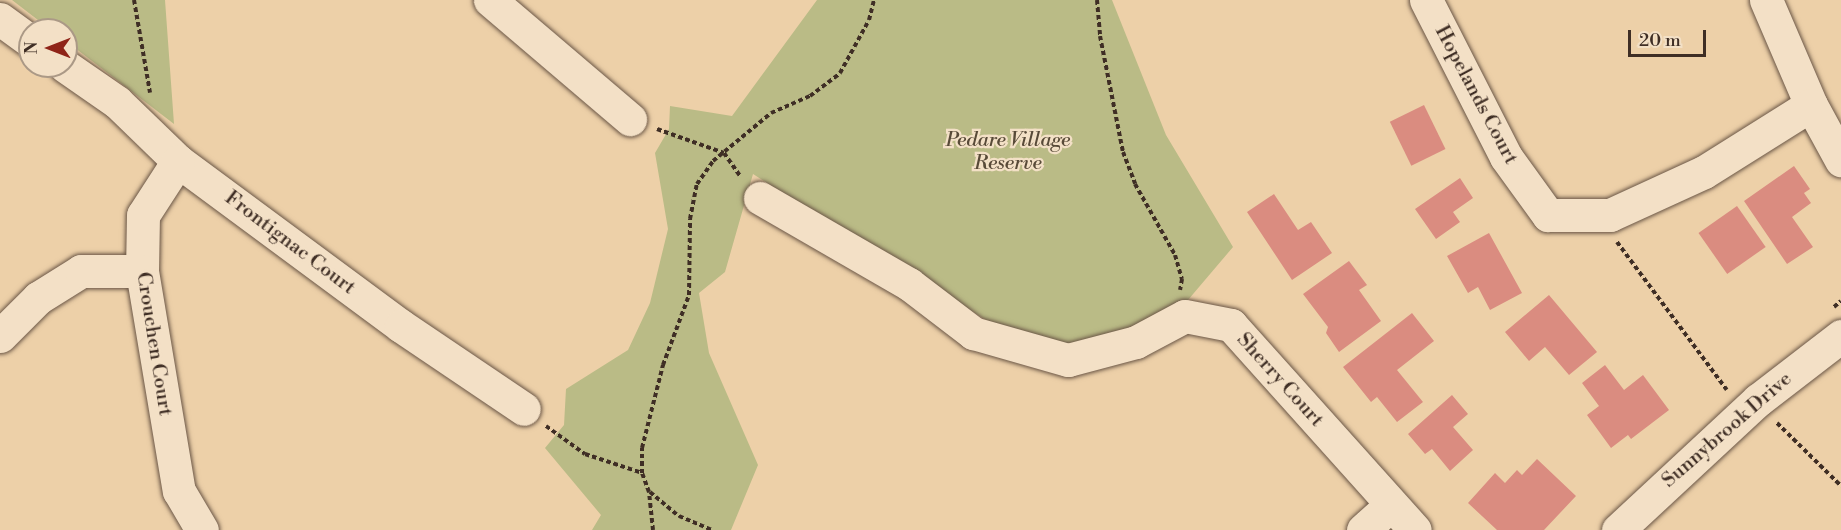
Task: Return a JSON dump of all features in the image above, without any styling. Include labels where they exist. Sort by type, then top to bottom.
[{"type":"street","points":[[490,0],[630,119]]},
{"type":"street","name":"Hopelands Court","points":[[1426,0],[1506,157],[1548,215],[1610,215],[1704,172],[1811,105]]},
{"type":"street","points":[[1766,0],[1811,105],[1841,160]]},
{"type":"street","points":[[0,19],[18,32]]},
{"type":"street","name":"Frontignac Court","points":[[78,75],[117,102],[178,161],[401,326],[524,409]]},
{"type":"street","name":"Crouchen Court","points":[[178,161],[143,215],[142,271],[179,491],[202,530]]},
{"type":"street","name":"Sherry Court","points":[[759,198],[909,284],[973,333],[1068,360],[1136,342],[1185,316],[1231,325],[1390,506],[1415,530]]},
{"type":"street","points":[[0,336],[38,298],[81,271],[142,271]]},
{"type":"street","name":"Sunnybrook Drive","points":[[1618,530],[1758,400],[1841,336]]},
{"type":"street","points":[[1363,530],[1390,506]]},
{"type":"path","points":[[134,0],[151,97]]},
{"type":"path","points":[[654,530],[649,492],[642,473],[642,448],[660,375],[689,295],[690,219],[698,184],[713,161],[771,113],[810,96],[840,73],[869,20],[874,0]]},
{"type":"path","points":[[1097,0],[1100,36],[1124,152],[1135,184],[1175,255],[1182,279],[1173,323]]},
{"type":"path","points":[[630,119],[723,153]]},
{"type":"path","points":[[1597,215],[1729,393]]},
{"type":"path","points":[[524,409],[585,454],[642,473]]},
{"type":"path","points":[[1768,430],[1777,423],[1841,486]]},
{"type":"path","points":[[649,492],[679,516],[712,530]]},
{"type":"green space","points":[[12,0],[165,0],[174,124],[78,50],[78,18],[35,18]]},
{"type":"green space","name":"Pedare Village Reserve","points":[[817,0],[1112,0],[1166,135],[1233,247],[1188,300],[1127,336],[1069,347],[986,320],[753,174],[725,272],[699,293],[709,353],[758,465],[731,530],[592,530],[601,515],[545,448],[564,425],[566,389],[628,350],[650,303],[668,229],[655,153],[669,129],[670,106],[732,116]]},
{"type":"building","points":[[1424,105],[1445,149],[1411,166],[1390,122]]},
{"type":"building","points":[[1794,166],[1810,189],[1804,193],[1811,203],[1792,217],[1813,247],[1787,264],[1744,201]]},
{"type":"building","points":[[1460,178],[1473,198],[1453,212],[1460,222],[1436,239],[1415,209]]},
{"type":"building","points":[[1274,194],[1298,230],[1311,222],[1332,253],[1292,280],[1247,212]]},
{"type":"building","points":[[1737,206],[1766,247],[1727,274],[1698,233]]},
{"type":"building","points":[[1489,233],[1522,293],[1490,310],[1478,287],[1468,293],[1447,256]]},
{"type":"building","points":[[1349,261],[1367,285],[1359,290],[1381,321],[1339,352],[1326,333],[1328,327],[1303,294]]},
{"type":"building","points":[[1549,295],[1597,352],[1569,375],[1545,347],[1529,361],[1505,332]]},
{"type":"building","points":[[1412,313],[1434,341],[1397,370],[1423,402],[1397,422],[1377,397],[1371,402],[1343,367]]},
{"type":"building","points":[[1605,365],[1624,390],[1643,375],[1669,410],[1631,439],[1628,435],[1611,448],[1587,415],[1599,406],[1582,383]]},
{"type":"building","points":[[1452,395],[1468,414],[1453,427],[1473,450],[1450,471],[1432,449],[1425,454],[1408,434]]},
{"type":"building","points":[[1537,459],[1576,496],[1544,530],[1497,530],[1468,503],[1495,473],[1505,483],[1517,470],[1522,475]]}]
